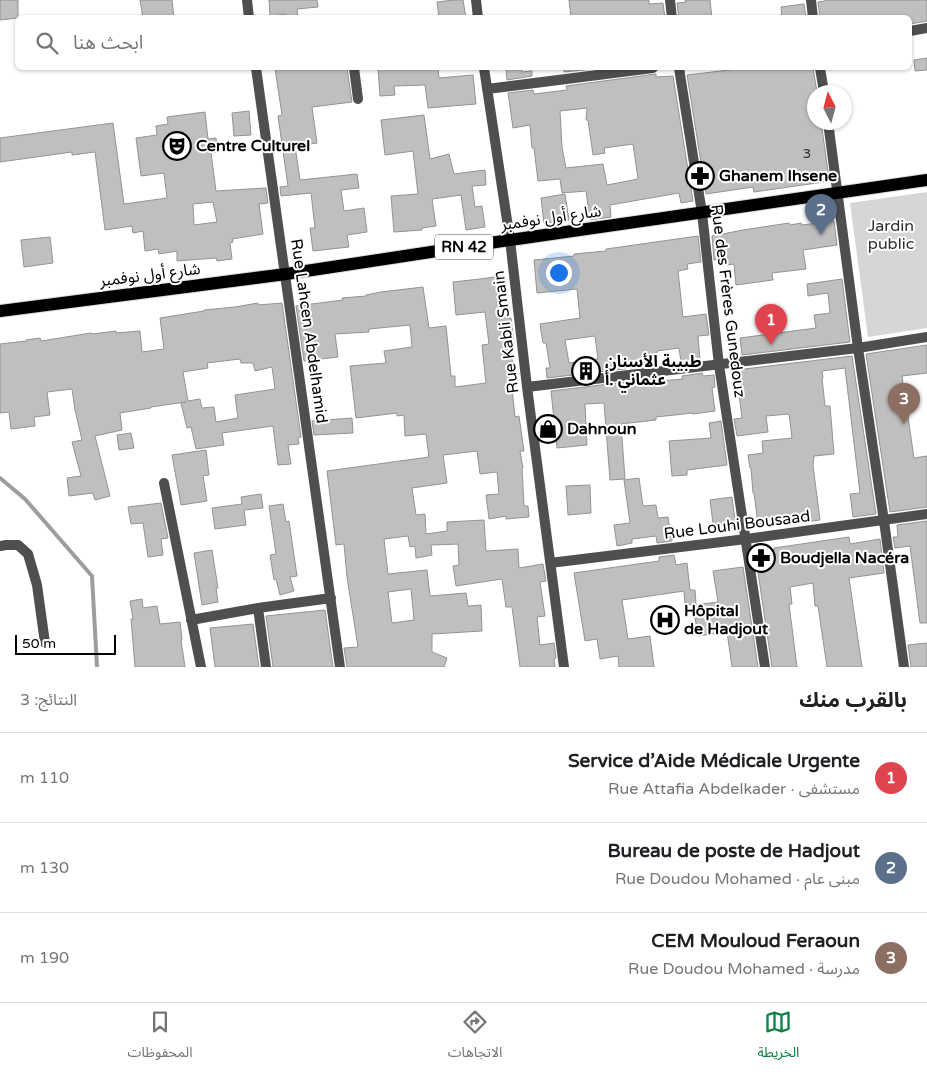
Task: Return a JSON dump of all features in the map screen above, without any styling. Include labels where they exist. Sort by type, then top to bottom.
[{"type":"main road","name":"شارع أول نوفمبر","points":[[0,311],[286,274],[927,180]]},
{"type":"street","points":[[247,0],[249,15]]},
{"type":"street","points":[[476,0],[478,15]]},
{"type":"street","points":[[670,0],[672,15]]},
{"type":"street","points":[[811,0],[813,15]]},
{"type":"street","points":[[912,31],[927,28]]},
{"type":"street","name":"Rue Lahcen Abdelhamid","points":[[256,70],[340,667]]},
{"type":"street","points":[[354,70],[358,99]]},
{"type":"street","name":"Rue Kabli Smain","points":[[484,70],[510,240],[527,387],[564,667]]},
{"type":"street","points":[[487,89],[637,70]]},
{"type":"street","name":"Rue des Frères Gunedouz","points":[[679,70],[702,213],[719,365],[765,667]]},
{"type":"street","points":[[820,70],[823,85]]},
{"type":"street","points":[[829,130],[904,667]]},
{"type":"street","points":[[527,387],[858,348],[927,338]]},
{"type":"street","points":[[164,483],[201,667]]},
{"type":"street","name":"Rue Louhi Bousaad","points":[[550,563],[927,514]]},
{"type":"street","points":[[0,546],[6,544],[18,545],[28,554],[38,585],[45,643]]},
{"type":"street","points":[[191,620],[331,598]]},
{"type":"street","points":[[258,608],[266,667]]},
{"type":"green space","name":"Jardin public","points":[[927,192],[927,328],[868,337],[850,203]]},
{"type":"building","points":[[0,0],[18,0],[18,15],[15,15],[15,18],[0,20]]},
{"type":"building","points":[[140,0],[172,0],[174,15],[142,15]]},
{"type":"building","points":[[269,0],[317,0],[318,7],[297,9],[298,15],[270,15]]},
{"type":"building","points":[[463,0],[466,15],[439,15],[437,2]]},
{"type":"building","points":[[569,0],[649,0],[649,4],[663,3],[665,15],[571,15]]},
{"type":"building","points":[[685,0],[710,0],[712,15],[679,15],[677,3],[686,2]]},
{"type":"building","points":[[927,0],[927,21],[912,24],[912,15],[820,15],[818,2]]},
{"type":"building","points":[[804,4],[806,15],[782,15],[781,7]]},
{"type":"building","points":[[927,58],[927,70],[915,71],[914,60]]},
{"type":"building","points":[[275,70],[347,70],[352,102],[312,107],[317,143],[295,146],[300,180],[357,174],[359,188],[341,190],[344,211],[364,208],[367,232],[347,235],[349,247],[313,251],[310,228],[315,228],[311,193],[281,196],[280,187],[288,186],[278,116],[282,115]]},
{"type":"building","points":[[378,70],[438,70],[439,78],[473,75],[476,104],[428,108],[425,85],[394,86],[395,95],[380,96]]},
{"type":"building","points":[[506,70],[532,71],[532,76],[507,80]]},
{"type":"building","points":[[564,70],[583,70],[564,72]]},
{"type":"building","points":[[729,70],[813,70],[816,85],[807,85],[807,130],[822,130],[829,178],[824,182],[754,192],[753,187],[706,194],[687,75]]},
{"type":"building","points":[[656,74],[656,77],[673,76],[693,201],[681,203],[679,193],[610,205],[611,217],[590,220],[586,191],[562,193],[560,179],[538,181],[530,125],[513,128],[508,93],[533,90],[534,94],[567,90],[566,86]],"holes":[[[587,108],[586,120],[588,120],[593,155],[605,153],[604,148],[633,144],[638,179],[607,185],[603,164],[566,168],[562,147],[560,111]]]},
{"type":"building","points":[[249,111],[251,135],[234,136],[232,113]]},
{"type":"building","points":[[205,112],[208,139],[216,138],[218,152],[211,153],[216,191],[266,188],[268,203],[259,204],[263,234],[232,239],[233,242],[230,243],[232,259],[217,261],[216,258],[177,261],[177,251],[159,254],[158,249],[145,251],[143,231],[133,233],[132,226],[105,230],[95,152],[72,155],[72,152],[0,162],[0,138],[113,123],[124,204],[167,198],[164,173],[141,176],[136,138],[157,135],[156,126],[168,124],[167,117]],"holes":[[[213,202],[217,222],[194,225],[193,204]]]},
{"type":"building","points":[[424,115],[430,159],[449,154],[454,174],[485,170],[486,185],[472,186],[475,207],[482,206],[485,227],[466,230],[461,195],[432,199],[436,226],[422,228],[422,230],[394,232],[391,196],[418,194],[413,151],[385,155],[381,120]]},
{"type":"building","points":[[565,194],[569,220],[544,223],[541,198]]},
{"type":"building","points":[[834,221],[837,245],[803,250],[806,269],[772,273],[773,280],[736,285],[734,264],[721,266],[720,259],[714,260],[712,236],[789,223],[790,225],[801,223],[802,225]]},
{"type":"building","points":[[698,236],[701,262],[687,264],[688,269],[678,271],[683,317],[706,314],[709,335],[698,336],[700,360],[681,362],[679,348],[657,351],[658,365],[547,378],[546,368],[550,368],[546,343],[543,343],[540,324],[580,318],[577,289],[537,293],[534,260],[574,256],[574,254],[606,251],[606,249]],"holes":[[[595,336],[598,359],[569,363],[565,340]]]},
{"type":"building","points":[[50,237],[53,263],[24,267],[21,240]]},
{"type":"building","points":[[501,276],[507,318],[511,318],[514,344],[511,345],[513,369],[510,369],[515,417],[519,416],[524,451],[520,451],[523,468],[524,506],[528,506],[529,517],[506,519],[506,516],[489,519],[486,495],[499,494],[497,472],[480,474],[477,451],[443,455],[447,483],[412,488],[416,515],[425,514],[426,534],[447,531],[447,522],[484,520],[486,551],[518,549],[519,568],[543,564],[546,581],[540,582],[545,616],[537,617],[540,645],[554,643],[555,667],[520,667],[512,607],[506,607],[502,579],[456,586],[453,566],[459,565],[458,544],[431,545],[432,555],[416,558],[415,546],[410,547],[408,536],[384,539],[388,574],[427,570],[430,596],[466,593],[468,606],[481,605],[482,631],[432,634],[432,652],[447,658],[444,667],[347,667],[344,648],[358,647],[344,544],[336,545],[327,471],[429,457],[426,434],[405,436],[404,415],[397,416],[397,413],[356,418],[350,366],[386,363],[384,351],[412,347],[410,325],[369,329],[369,332],[335,334],[338,357],[304,361],[296,306],[423,287],[429,328],[446,326],[451,376],[455,376],[455,387],[486,383],[482,345],[489,344],[485,312],[456,315],[453,282]],"holes":[[[411,589],[414,620],[392,623],[388,592]]]},
{"type":"building","points":[[842,279],[850,342],[742,355],[740,338],[816,328],[814,315],[830,313],[828,293],[808,296],[807,284]]},
{"type":"building","points":[[258,303],[258,305],[282,303],[301,437],[298,438],[299,444],[288,445],[291,464],[278,465],[273,426],[222,433],[224,445],[196,449],[191,427],[187,428],[181,403],[186,402],[151,407],[120,413],[122,430],[95,436],[110,496],[95,500],[93,493],[69,496],[67,478],[81,476],[72,442],[82,440],[72,389],[47,392],[50,415],[34,417],[35,426],[11,429],[9,412],[0,413],[0,344],[40,338],[41,341],[91,333],[140,331],[142,352],[164,349],[160,318],[204,310]],"holes":[[[240,359],[241,363],[253,363],[255,371],[272,367],[275,389],[235,395],[238,418],[216,422],[214,407],[202,408],[200,399],[188,401],[183,372],[208,368],[207,363]]]},
{"type":"building","points":[[927,345],[927,373],[902,376],[914,458],[927,456],[927,507],[890,512],[866,354]]},
{"type":"building","points":[[852,356],[876,514],[853,517],[850,494],[860,493],[845,368],[822,371],[825,406],[830,406],[834,454],[814,456],[813,466],[820,520],[789,524],[789,520],[758,524],[748,455],[763,453],[762,441],[792,438],[789,414],[766,416],[768,432],[737,436],[734,419],[742,418],[736,370]]},
{"type":"building","points":[[702,373],[703,376],[714,375],[715,387],[712,388],[715,411],[656,417],[656,420],[621,424],[625,479],[610,480],[604,403],[585,404],[587,445],[557,448],[551,391],[660,378],[660,381],[683,379],[682,376]]},
{"type":"building","points":[[352,418],[353,433],[314,435],[312,421]]},
{"type":"building","points":[[721,421],[727,465],[687,470],[687,475],[672,476],[669,441],[711,438],[709,423]]},
{"type":"building","points":[[131,433],[134,448],[119,450],[117,435]]},
{"type":"building","points":[[206,450],[209,475],[203,476],[207,501],[181,505],[172,455]]},
{"type":"building","points":[[639,478],[643,506],[656,505],[658,518],[668,517],[672,541],[657,543],[656,536],[632,539],[632,543],[617,546],[614,525],[630,523],[624,480]]},
{"type":"building","points":[[590,485],[591,513],[568,515],[566,486]]},
{"type":"building","points":[[261,494],[263,508],[244,510],[246,525],[215,529],[212,508],[242,504],[241,497]]},
{"type":"building","points":[[732,497],[736,528],[714,531],[710,500]]},
{"type":"building","points":[[161,503],[168,538],[161,539],[163,555],[148,557],[143,523],[131,524],[128,507]]},
{"type":"building","points":[[283,504],[286,522],[289,521],[297,576],[290,577],[294,591],[280,595],[276,579],[274,580],[270,555],[276,554],[269,506]]},
{"type":"building","points":[[927,521],[927,623],[920,623],[910,546],[895,548],[893,537],[898,537],[897,525]]},
{"type":"building","points":[[849,537],[850,544],[880,539],[884,573],[849,578],[862,667],[827,667],[818,606],[815,606],[813,583],[790,587],[792,604],[789,604],[797,667],[772,667],[755,552]]},
{"type":"building","points":[[212,550],[218,588],[216,588],[218,602],[202,605],[194,553]]},
{"type":"building","points":[[674,555],[676,565],[687,563],[690,590],[695,590],[696,604],[685,605],[684,591],[622,600],[628,639],[650,636],[654,667],[619,667],[618,656],[600,659],[597,639],[585,641],[574,573],[659,561],[659,557]]},
{"type":"building","points":[[743,567],[758,667],[732,667],[727,632],[698,636],[693,605],[718,602],[713,571]]},
{"type":"building","points":[[142,599],[143,608],[157,606],[160,624],[180,622],[185,667],[135,667],[131,619],[133,619],[130,601]]},
{"type":"building","points":[[325,610],[333,667],[273,667],[266,616]]},
{"type":"building","points":[[253,624],[259,667],[215,667],[210,628]]},
{"type":"building","points":[[927,643],[927,667],[911,667],[908,645]]},
{"type":"waterway","points":[[0,478],[25,499],[92,576],[97,667]]},
{"type":"place","name":"Centre Culturel","points":[[177,146]]},
{"type":"place","name":"Ghanem Ihsene","points":[[700,176]]},
{"type":"place","name":"Bureau de poste de Hadjout","points":[[821,235]]},
{"type":"place","name":"Service d’Aide Médicale Urgente","points":[[771,345]]},
{"type":"place","name":"طبيبة الأسنان عثماني .أ","points":[[586,371]]},
{"type":"place","name":"CEM Mouloud Feraoun","points":[[904,424]]},
{"type":"place","name":"Dahnoun","points":[[548,429]]},
{"type":"place","name":"Boudjella Nacéra","points":[[761,558]]},
{"type":"place","name":"Hôpital de Hadjout","points":[[665,620]]}]
